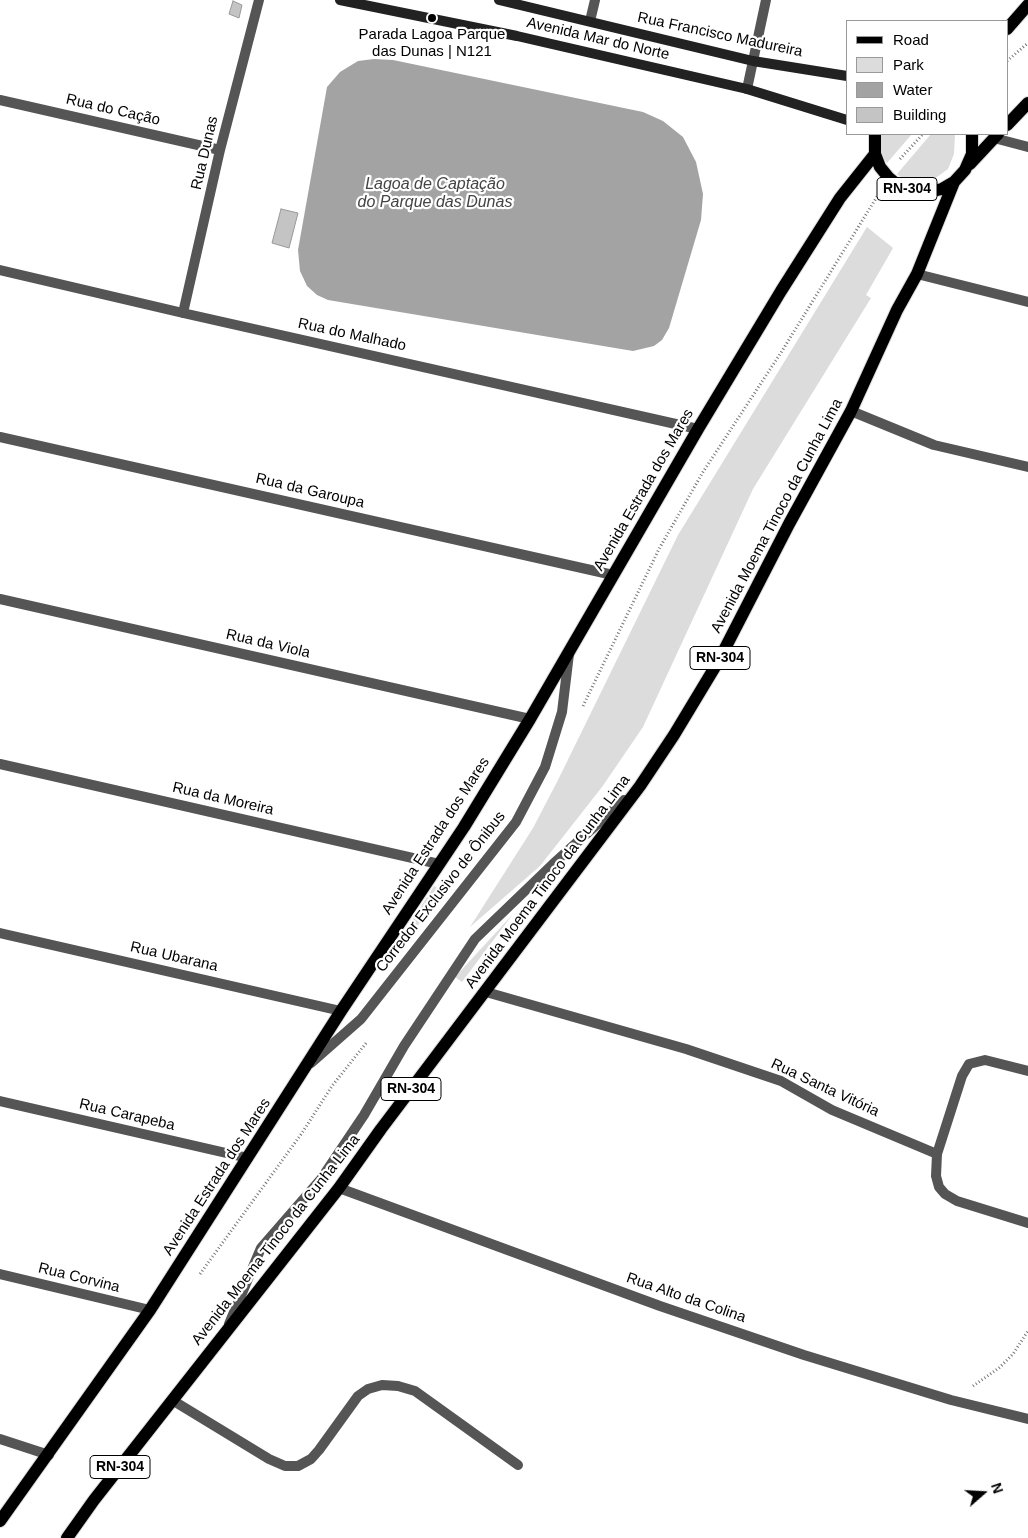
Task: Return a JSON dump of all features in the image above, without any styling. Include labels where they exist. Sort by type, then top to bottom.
[{"type":"main road","points":[[1008,28],[1028,6]]},
{"type":"main road","points":[[1008,124],[1028,103]]},
{"type":"main road","name":"RN-304","points":[[874,135],[875,154],[880,167],[889,178],[907,189],[928,192],[942,189],[954,182],[996,136]]},
{"type":"main road","name":"RN-304","points":[[965,170],[972,154],[972,135]]},
{"type":"main road","name":"Avenida Estrada dos Mares","points":[[0,1521],[49,1455],[150,1310],[341,1011],[439,864],[530,719],[698,429],[835,206],[875,154]]},
{"type":"main road","name":"Avenida Moema Tinoco da Cunha Lima","points":[[67,1538],[172,1400],[339,1188],[381,1128],[486,992],[640,786],[718,662],[789,524],[851,411],[897,310],[917,274],[954,182]]},
{"type":"street","name":"Rua Dunas","points":[[182,313],[220,150],[259,0]]},
{"type":"street","name":"Avenida Mar do Norte","points":[[340,0],[517,36],[746,89],[846,120]]},
{"type":"street","name":"Rua Francisco Madureira","points":[[499,0],[752,61],[846,76]]},
{"type":"street","points":[[590,21],[595,0]]},
{"type":"street","points":[[746,89],[766,0]]},
{"type":"street","name":"Rua do Cação","points":[[0,100],[220,150]]},
{"type":"street","points":[[996,136],[1028,146]]},
{"type":"street","name":"Rua do Malhado","points":[[0,270],[182,313],[698,429]]},
{"type":"street","points":[[917,274],[1028,302]]},
{"type":"street","points":[[851,411],[934,445],[1028,467]]},
{"type":"street","name":"Rua da Garoupa","points":[[0,437],[613,575]]},
{"type":"street","name":"Rua da Viola","points":[[0,599],[530,719]]},
{"type":"street","name":"Corredor Exclusivo de Ônibus","points":[[306,1068],[361,1020],[516,822],[545,767],[562,712],[570,650]]},
{"type":"street","name":"Rua da Moreira","points":[[0,764],[439,864]]},
{"type":"street","points":[[224,1334],[261,1248],[321,1179],[364,1115],[404,1046],[475,939],[553,864],[640,786]]},
{"type":"street","name":"Rua Ubarana","points":[[0,933],[341,1011]]},
{"type":"street","name":"Rua Santa Vitória","points":[[486,992],[686,1050],[781,1081],[832,1110],[937,1154]]},
{"type":"street","points":[[1028,1071],[985,1060],[969,1064],[962,1076],[937,1154],[936,1176],[939,1187],[945,1194],[957,1201],[1028,1223]]},
{"type":"street","name":"Rua Carapeba","points":[[0,1101],[248,1158]]},
{"type":"street","name":"Rua Alto da Colina","points":[[339,1188],[669,1309],[951,1400],[1028,1419]]},
{"type":"street","name":"Rua Corvina","points":[[0,1274],[150,1310]]},
{"type":"street","points":[[172,1400],[269,1459],[285,1466],[298,1466],[311,1459],[319,1450],[358,1396],[368,1389],[382,1385],[398,1386],[416,1391],[518,1465]]},
{"type":"street","points":[[0,1439],[49,1455]]},
{"type":"path","points":[[1008,60],[1028,43]]},
{"type":"path","points":[[951,1400],[999,1368],[1013,1354],[1028,1331]]},
{"type":"green space","points":[[880,135],[911,135],[887,163],[880,154]]},
{"type":"green space","points":[[930,135],[955,135],[954,154],[948,169],[937,177],[913,182],[904,180],[897,174]]},
{"type":"green space","points":[[867,227],[893,248],[866,295],[871,298],[753,489],[643,727],[602,787],[540,866],[470,927],[533,828],[678,535]]},
{"type":"green space","points":[[434,886],[446,893],[387,960]]},
{"type":"green space","points":[[513,914],[462,982],[455,977]]},
{"type":"water","name":"Lagoa de Captação do Parque das Dunas","points":[[374,59],[393,60],[643,112],[663,121],[683,137],[696,162],[703,194],[701,220],[669,328],[662,340],[654,346],[633,351],[328,300],[317,295],[307,286],[300,271],[298,250],[327,87],[340,72],[358,61]]},
{"type":"building","points":[[233,1],[242,5],[239,18],[229,14]]},
{"type":"building","points":[[281,209],[298,213],[289,248],[272,243]]},
{"type":"place","name":"Parada Lagoa Parque das Dunas | N121","points":[[432,18]]}]
